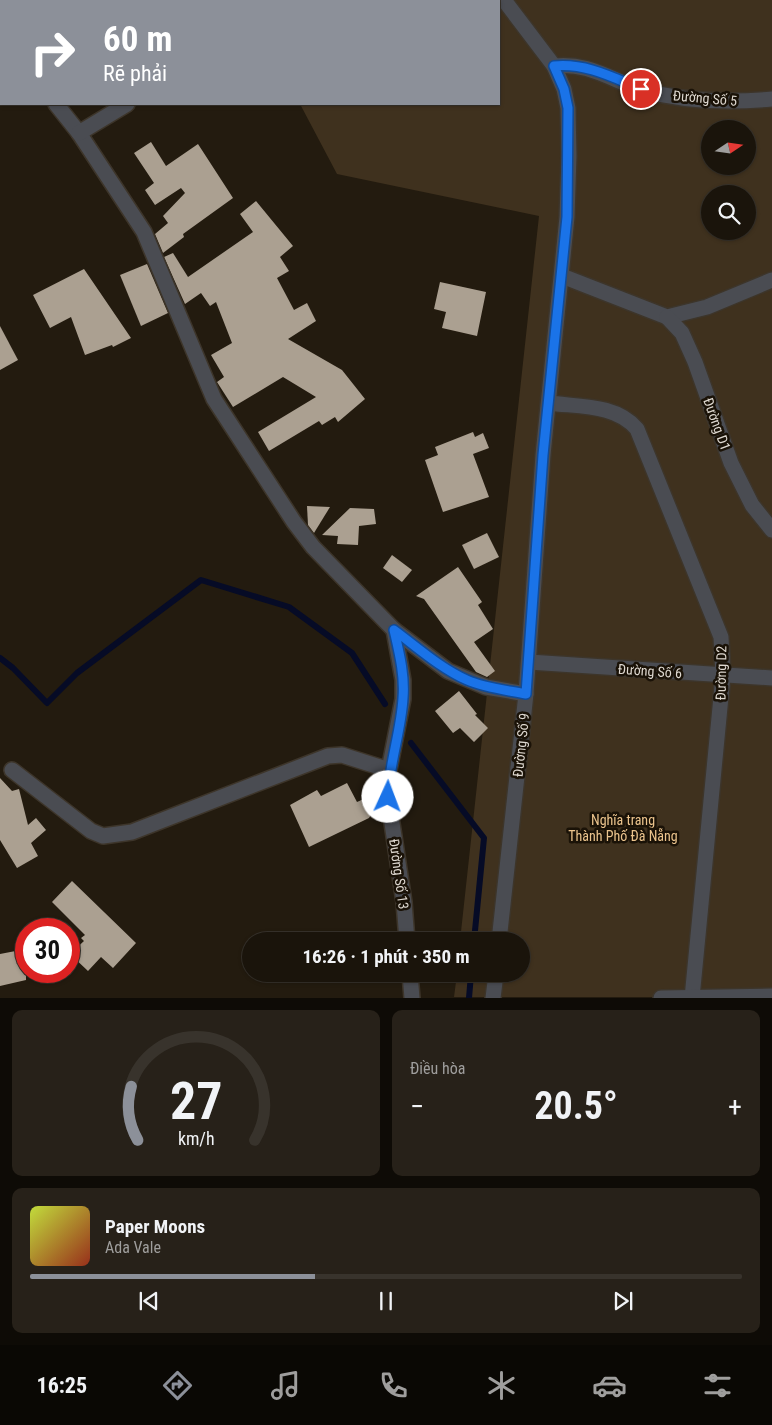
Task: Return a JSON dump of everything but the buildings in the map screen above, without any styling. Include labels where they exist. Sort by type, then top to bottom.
[{"type":"street","name":"Đường Số 9","points":[[500,932],[526,694],[549,403],[562,276],[567,208],[568,118],[564,89],[554,66],[504,0]]},
{"type":"street","name":"Đường Số 5","points":[[554,66],[571,64],[591,68],[641,89],[685,99],[733,102],[772,100]]},
{"type":"street","points":[[57,105],[79,132],[144,232],[214,398],[294,522],[314,547],[394,630],[448,671],[486,687],[526,694]]},
{"type":"street","points":[[79,132],[125,105]]},
{"type":"street","name":"Đường D1","points":[[562,276],[667,317],[682,333],[731,463],[752,505],[772,530]]},
{"type":"street","points":[[667,317],[707,307],[772,280]]},
{"type":"street","name":"Đường D2","points":[[549,403],[611,411],[622,415],[637,429],[721,637],[723,676],[692,997]]},
{"type":"street","name":"Đường Số 13","points":[[394,630],[403,680],[403,699],[389,770],[388,797],[404,902],[406,932]]},
{"type":"street","name":"Đường Số 6","points":[[529,662],[772,678]]},
{"type":"street","points":[[12,770],[91,832],[103,836],[132,832],[328,756],[342,754],[389,770]]},
{"type":"street","points":[[411,982],[412,998]]},
{"type":"street","points":[[493,998],[495,982]]},
{"type":"street","points":[[661,998],[772,996]]},
{"type":"green space","name":"Nghĩa trang Thành Phố Đà Nẵng","points":[[500,0],[772,0],[772,997],[454,997],[456,982],[530,982],[530,932],[461,932],[539,216],[337,174],[301,105],[500,105]]},
{"type":"waterway","points":[[0,658],[13,668],[47,703],[77,673],[201,580],[289,607],[352,653],[385,704]]},
{"type":"waterway","points":[[411,743],[484,838],[475,932]]},
{"type":"waterway","points":[[469,998],[470,982]]},
{"type":"route","points":[[388,797],[389,770],[403,699],[400,656],[394,630],[448,671],[468,681],[486,687],[526,694],[543,455],[567,217],[568,108],[564,89],[554,66],[571,64],[591,68],[641,89]]}]
